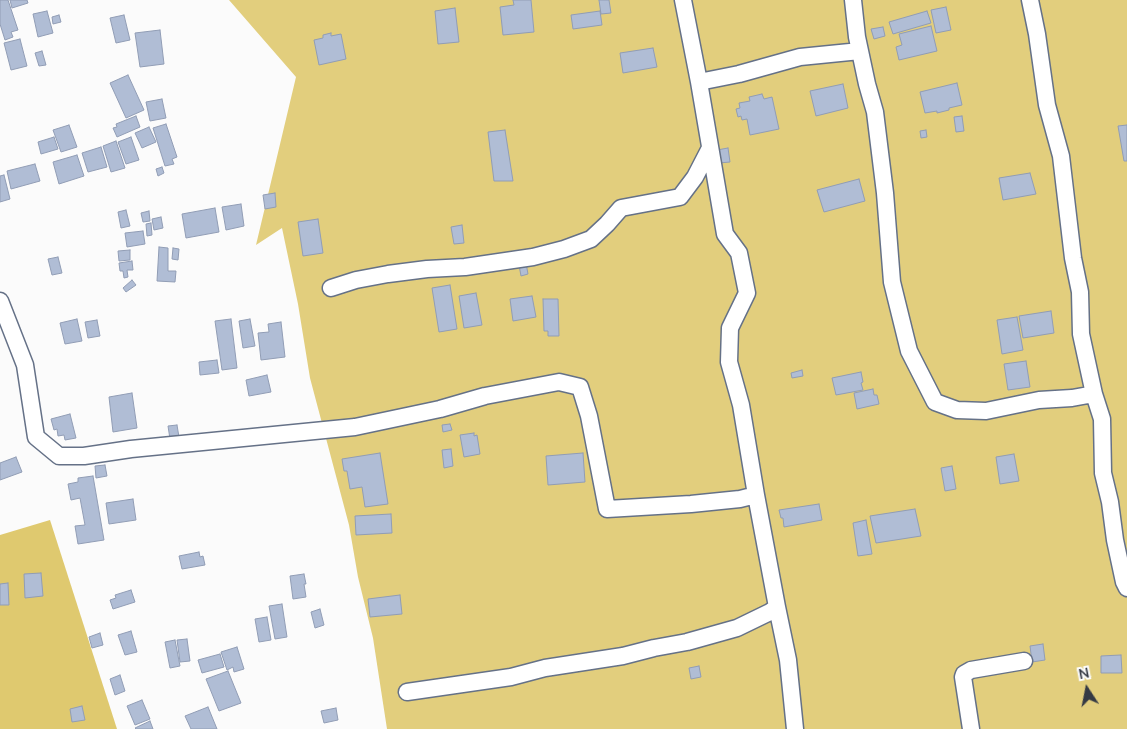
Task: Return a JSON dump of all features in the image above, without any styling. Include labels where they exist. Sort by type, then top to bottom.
[{"type":"street","points":[[683,0],[725,234],[739,253],[748,293],[730,328],[730,362],[741,405],[756,495],[788,660],[795,729]]},
{"type":"street","points":[[853,0],[857,37],[875,112],[885,193],[892,282],[909,351],[935,402],[957,410],[986,410],[1039,400],[1072,398],[1094,394]]},
{"type":"street","points":[[1030,0],[1047,105],[1061,156],[1073,258],[1080,292],[1081,334],[1094,394],[1102,419],[1103,472],[1110,502],[1115,540],[1127,588]]},
{"type":"street","points":[[699,82],[739,74],[800,57],[860,51]]},
{"type":"street","points":[[331,288],[356,280],[388,274],[465,267],[564,249],[591,239],[621,208],[680,197],[695,177],[710,148]]},
{"type":"street","points":[[0,301],[25,365],[36,437],[59,456],[84,456],[131,449],[355,427],[431,411],[485,396],[559,382],[580,387],[589,416],[607,509],[691,504],[756,495]]},
{"type":"street","points":[[407,692],[511,677],[545,668],[622,656],[687,642],[737,628],[777,607]]},
{"type":"street","points":[[971,729],[964,674],[971,670],[1024,661]]},
{"type":"shaded area","points":[[229,0],[1127,0],[1127,729],[387,729],[373,638],[358,577],[349,525],[310,378],[298,304],[282,228],[256,245],[296,77]]},
{"type":"shaded area","points":[[50,520],[117,729],[0,729],[0,535]]},
{"type":"building","points":[[0,0],[8,0],[18,30],[11,32],[13,37],[5,40],[0,24]]},
{"type":"building","points":[[10,0],[27,0],[28,3],[12,8]]},
{"type":"building","points":[[513,0],[531,0],[534,32],[503,35],[500,7],[514,5]]},
{"type":"building","points":[[599,0],[609,0],[611,13],[601,14]]},
{"type":"building","points":[[946,7],[951,30],[936,33],[931,10]]},
{"type":"building","points":[[455,8],[459,42],[438,44],[435,11]]},
{"type":"building","points":[[47,11],[53,33],[38,37],[33,14]]},
{"type":"building","points":[[600,11],[602,25],[573,29],[571,15]]},
{"type":"building","points":[[927,11],[931,23],[893,34],[889,22]]},
{"type":"building","points":[[59,15],[61,22],[53,24],[52,17]]},
{"type":"building","points":[[124,15],[130,40],[116,43],[110,18]]},
{"type":"building","points":[[931,26],[937,51],[899,60],[896,47],[902,45],[899,34]]},
{"type":"building","points":[[883,27],[885,36],[874,39],[871,29]]},
{"type":"building","points":[[160,30],[164,64],[140,67],[135,33]]},
{"type":"building","points":[[331,33],[331,36],[341,34],[346,59],[319,65],[314,40],[323,38],[323,35]]},
{"type":"building","points":[[20,39],[27,66],[11,70],[4,43]]},
{"type":"building","points":[[653,48],[657,67],[623,73],[620,53]]},
{"type":"building","points":[[42,51],[46,65],[39,66],[35,53]]},
{"type":"building","points":[[128,75],[144,110],[126,118],[110,83]]},
{"type":"building","points":[[957,83],[962,105],[937,113],[937,111],[925,113],[920,92]]},
{"type":"building","points":[[843,84],[848,108],[816,116],[810,91]]},
{"type":"building","points":[[762,94],[764,99],[772,97],[779,129],[750,135],[747,119],[742,120],[741,116],[738,117],[736,109],[740,108],[739,103],[750,101],[749,97]]},
{"type":"building","points":[[162,99],[166,118],[150,121],[146,102]]},
{"type":"building","points":[[136,116],[140,127],[117,137],[113,128],[117,127],[116,124]]},
{"type":"building","points":[[962,116],[964,131],[956,132],[954,117]]},
{"type":"building","points":[[166,124],[177,157],[172,159],[174,164],[165,166],[153,128]]},
{"type":"building","points":[[69,125],[77,147],[61,152],[53,130]]},
{"type":"building","points":[[1127,125],[1127,161],[1124,161],[1118,126]]},
{"type":"building","points":[[149,127],[156,142],[142,148],[135,133]]},
{"type":"building","points":[[505,130],[513,181],[494,181],[488,132]]},
{"type":"building","points":[[926,130],[927,137],[921,138],[920,131]]},
{"type":"building","points":[[54,137],[58,149],[41,154],[38,142]]},
{"type":"building","points":[[131,137],[139,160],[126,164],[118,142]]},
{"type":"building","points":[[116,141],[125,168],[111,172],[103,146]]},
{"type":"building","points":[[101,147],[107,167],[88,172],[82,153]]},
{"type":"building","points":[[728,148],[730,162],[719,163],[717,150]]},
{"type":"building","points":[[77,155],[84,176],[59,184],[53,162]]},
{"type":"building","points":[[35,164],[40,181],[11,189],[7,171]]},
{"type":"building","points":[[162,167],[164,173],[158,176],[156,169]]},
{"type":"building","points":[[1030,173],[1036,194],[1003,200],[999,178]]},
{"type":"building","points":[[4,175],[10,199],[0,202],[0,176]]},
{"type":"building","points":[[859,179],[865,201],[824,212],[817,190]]},
{"type":"building","points":[[275,193],[276,207],[265,209],[263,195]]},
{"type":"building","points":[[241,204],[244,226],[226,230],[222,207]]},
{"type":"building","points":[[215,208],[219,232],[186,238],[182,214]]},
{"type":"building","points":[[126,210],[130,226],[121,228],[118,212]]},
{"type":"building","points":[[149,211],[150,221],[143,222],[141,213]]},
{"type":"building","points":[[161,217],[163,228],[154,230],[152,219]]},
{"type":"building","points":[[318,219],[323,253],[303,256],[298,222]]},
{"type":"building","points":[[151,223],[152,235],[147,236],[146,224]]},
{"type":"building","points":[[462,225],[464,243],[454,244],[451,227]]},
{"type":"building","points":[[143,231],[145,244],[127,247],[125,233]]},
{"type":"building","points":[[159,247],[168,248],[168,271],[176,271],[175,282],[157,281]]},
{"type":"building","points":[[173,248],[179,249],[178,260],[172,259]]},
{"type":"building","points":[[130,250],[130,260],[119,261],[118,251]]},
{"type":"building","points":[[58,257],[62,273],[52,275],[48,259]]},
{"type":"building","points":[[132,261],[133,270],[127,270],[128,277],[124,278],[123,271],[120,271],[119,263]]},
{"type":"building","points":[[526,263],[528,274],[521,276],[519,265]]},
{"type":"building","points":[[132,280],[136,285],[126,292],[123,288]]},
{"type":"building","points":[[450,285],[457,329],[439,332],[432,288]]},
{"type":"building","points":[[476,293],[482,325],[464,328],[459,296]]},
{"type":"building","points":[[532,296],[536,317],[513,321],[510,299]]},
{"type":"building","points":[[543,299],[558,299],[559,336],[548,336],[548,331],[544,331]]},
{"type":"building","points":[[1051,311],[1054,333],[1023,338],[1019,316]]},
{"type":"building","points":[[1017,317],[1023,350],[1002,354],[997,320]]},
{"type":"building","points":[[77,319],[82,341],[65,344],[60,323]]},
{"type":"building","points":[[231,319],[237,368],[222,370],[215,321]]},
{"type":"building","points":[[250,319],[255,346],[243,348],[239,321]]},
{"type":"building","points":[[97,320],[100,336],[88,338],[85,322]]},
{"type":"building","points":[[281,322],[285,357],[261,360],[258,333],[269,332],[268,324]]},
{"type":"building","points":[[217,360],[219,373],[200,375],[199,362]]},
{"type":"building","points":[[1026,361],[1030,387],[1008,390],[1004,364]]},
{"type":"building","points":[[802,370],[803,376],[792,378],[791,373]]},
{"type":"building","points":[[861,372],[863,390],[836,395],[832,378]]},
{"type":"building","points":[[267,375],[271,392],[249,396],[246,380]]},
{"type":"building","points":[[873,389],[879,404],[857,409],[854,393]]},
{"type":"building","points":[[132,393],[137,428],[113,432],[109,397]]},
{"type":"building","points":[[70,414],[76,438],[65,440],[64,435],[58,436],[57,429],[54,430],[51,419]]},
{"type":"building","points":[[450,424],[452,430],[443,432],[442,425]]},
{"type":"building","points":[[177,425],[179,437],[170,439],[168,426]]},
{"type":"building","points":[[474,433],[474,436],[477,435],[480,454],[464,457],[460,435]]},
{"type":"building","points":[[451,449],[453,466],[444,468],[442,450]]},
{"type":"building","points":[[380,453],[388,504],[365,507],[362,487],[350,489],[347,471],[344,471],[342,459]]},
{"type":"building","points":[[583,453],[585,482],[548,485],[546,456]]},
{"type":"building","points":[[1014,454],[1019,481],[1000,484],[996,457]]},
{"type":"building","points":[[16,457],[22,472],[0,480],[0,463]]},
{"type":"building","points":[[105,465],[107,476],[96,478],[95,466]]},
{"type":"building","points":[[952,466],[956,489],[945,491],[941,468]]},
{"type":"building","points":[[93,476],[104,540],[78,544],[75,526],[85,525],[80,498],[71,500],[68,484],[78,482],[78,478]]},
{"type":"building","points":[[133,499],[136,520],[109,524],[106,503]]},
{"type":"building","points":[[819,504],[822,520],[784,527],[783,518],[781,518],[779,510]]},
{"type":"building","points":[[915,509],[921,536],[876,543],[870,516]]},
{"type":"building","points":[[391,514],[392,533],[356,535],[355,516]]},
{"type":"building","points":[[866,520],[872,554],[858,556],[853,523]]},
{"type":"building","points":[[199,552],[200,557],[203,556],[205,565],[182,569],[179,556]]},
{"type":"building","points":[[41,573],[43,596],[25,598],[24,574]]},
{"type":"building","points":[[304,574],[306,597],[293,599],[290,576]]},
{"type":"building","points":[[8,583],[9,605],[0,605],[0,584]]},
{"type":"building","points":[[131,590],[135,602],[113,609],[110,600],[116,598],[115,595]]},
{"type":"building","points":[[400,595],[402,614],[370,617],[368,599]]},
{"type":"building","points":[[282,604],[287,637],[275,639],[269,606]]},
{"type":"building","points":[[320,609],[324,625],[315,628],[311,612]]},
{"type":"building","points":[[267,617],[271,640],[259,642],[255,619]]},
{"type":"building","points":[[131,631],[137,652],[125,655],[118,635]]},
{"type":"building","points":[[100,633],[103,645],[92,648],[89,637]]},
{"type":"building","points":[[187,639],[190,661],[180,662],[177,640]]},
{"type":"building","points":[[175,640],[180,666],[170,668],[165,642]]},
{"type":"building","points":[[1043,644],[1045,660],[1032,662],[1030,646]]},
{"type":"building","points":[[237,647],[244,669],[234,672],[233,667],[227,670],[221,652]]},
{"type":"building","points":[[220,654],[224,667],[202,673],[198,660]]},
{"type":"building","points":[[1121,655],[1122,673],[1101,673],[1101,656]]},
{"type":"building","points":[[699,666],[701,677],[691,679],[689,668]]},
{"type":"building","points":[[228,671],[241,703],[219,711],[206,679]]},
{"type":"building","points":[[120,675],[125,691],[115,695],[110,679]]},
{"type":"building","points":[[142,700],[150,719],[135,725],[127,706]]},
{"type":"building","points":[[82,706],[85,720],[72,722],[70,709]]},
{"type":"building","points":[[208,707],[217,729],[191,729],[185,716]]},
{"type":"building","points":[[336,708],[338,720],[324,723],[321,711]]},
{"type":"building","points":[[150,721],[153,729],[135,728]]}]
